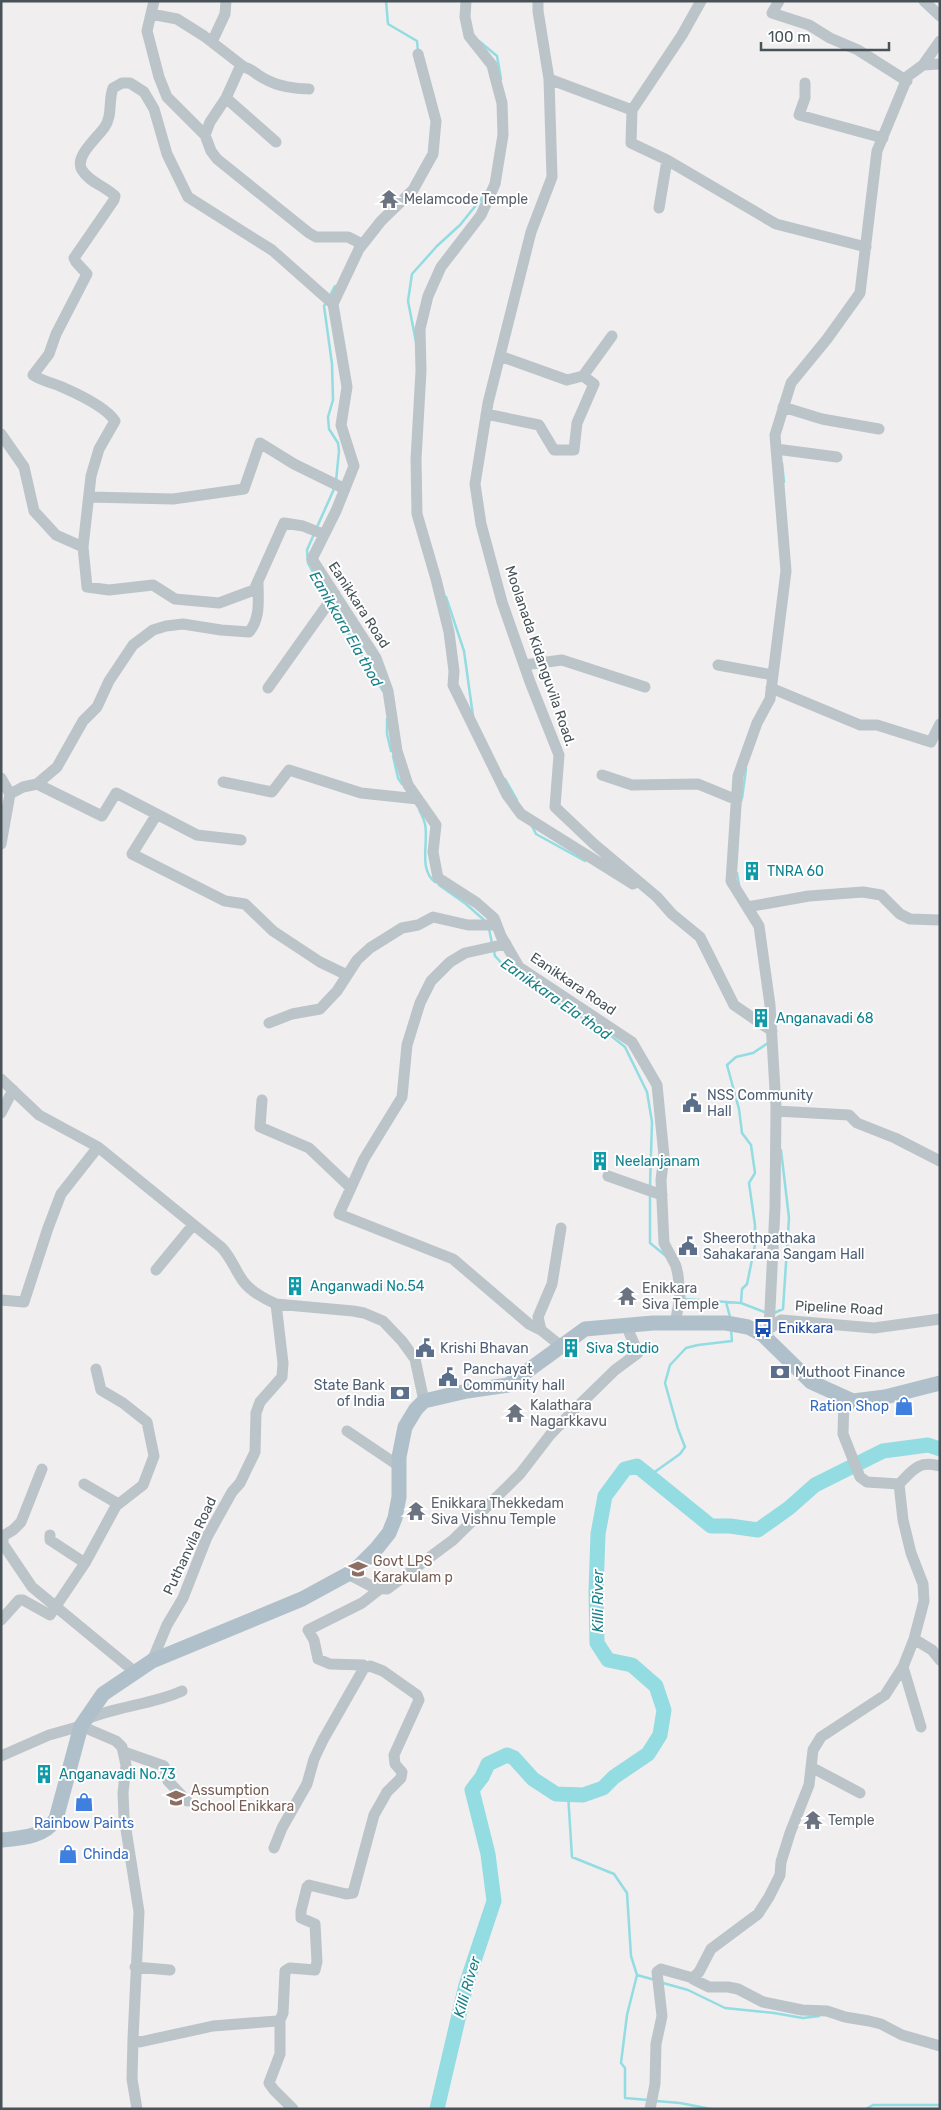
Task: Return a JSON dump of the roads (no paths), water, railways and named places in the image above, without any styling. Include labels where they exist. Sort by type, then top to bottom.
[{"type":"main road","points":[[1,1840],[28,1837],[52,1825],[56,1818],[83,1723],[103,1694],[152,1661],[302,1599],[359,1566],[389,1533],[395,1518],[399,1497],[398,1466],[405,1427],[416,1409],[424,1402],[467,1391],[508,1385],[585,1329],[626,1325],[731,1323],[748,1327],[768,1323],[811,1382],[853,1401],[885,1397],[940,1383]]},
{"type":"street","points":[[154,1],[147,31],[154,62],[164,91],[167,97],[204,136],[218,159],[309,233],[316,237],[348,237],[360,243]]},
{"type":"street","points":[[212,42],[225,14],[226,1]]},
{"type":"street","points":[[466,1],[465,17],[469,36],[492,64],[496,77],[502,103],[503,135],[495,184],[481,215],[441,267],[428,296],[420,329],[421,371],[416,459],[417,514],[449,632],[454,672],[453,685],[507,795],[521,814],[656,897]]},
{"type":"street","name":"Moolanada Kidanguvila Road.","points":[[538,1],[549,80],[552,177],[531,232],[486,414],[475,484],[481,524],[502,602],[559,755],[555,807],[594,844],[656,897],[672,914],[700,937],[734,1005],[772,1035]]},
{"type":"street","points":[[701,1],[682,35],[632,110],[632,143],[668,160],[776,224],[866,247]]},
{"type":"street","points":[[779,1],[772,13],[809,25],[830,38],[858,50],[907,81]]},
{"type":"street","points":[[924,1],[940,16]]},
{"type":"street","points":[[151,14],[177,19],[264,79],[279,85],[309,89]]},
{"type":"street","points":[[768,1323],[775,1208],[776,1111],[770,1005],[759,926],[731,881],[738,776],[757,723],[770,699],[786,571],[775,435],[790,383],[827,339],[860,293],[877,151],[908,76],[923,65],[940,41]]},
{"type":"street","points":[[318,532],[303,526],[284,523],[254,590],[219,603],[175,599],[152,585],[109,590],[88,587],[83,547],[90,476],[99,449],[115,421],[110,413],[62,387],[33,375],[49,354],[56,334],[87,274],[74,258],[114,200],[114,196],[108,189],[86,175],[80,168],[80,159],[105,126],[110,112],[110,95],[113,88],[122,83],[130,84],[144,92],[154,109],[167,154],[188,197],[272,250],[330,301],[360,243],[413,190],[433,154],[436,120],[418,54]]},
{"type":"street","points":[[923,65],[940,64]]},
{"type":"street","points":[[204,136],[210,122],[219,112],[240,67],[244,66]]},
{"type":"street","points":[[549,80],[632,110]]},
{"type":"street","points":[[805,83],[805,98],[799,116],[883,138]]},
{"type":"street","points":[[226,98],[276,142]]},
{"type":"street","points":[[659,208],[668,160]]},
{"type":"street","name":"Eanikkara Road","points":[[330,301],[347,387],[341,425],[354,466],[345,489],[318,532],[312,559],[376,658],[388,691],[397,751],[408,785],[436,825],[433,852],[438,878],[477,902],[494,918],[498,946],[519,967],[632,1042],[657,1085],[664,1156],[654,1192],[664,1244],[676,1266],[679,1301],[675,1324]]},
{"type":"street","points":[[500,356],[567,380],[583,376],[612,336]]},
{"type":"street","points":[[486,414],[539,425],[554,450],[574,450],[577,423],[594,384],[583,376]]},
{"type":"street","points":[[783,407],[822,419],[879,429]]},
{"type":"street","points":[[1,434],[24,467],[34,511],[56,535],[83,547]]},
{"type":"street","points":[[89,497],[173,499],[244,488],[260,443],[294,464],[345,489]]},
{"type":"street","points":[[776,449],[837,457]]},
{"type":"street","points":[[10,794],[23,787],[37,784],[57,767],[83,721],[97,707],[109,681],[133,646],[153,630],[166,626],[183,624],[220,630],[249,632],[255,625],[257,614],[258,582]]},
{"type":"street","points":[[268,688],[334,594]]},
{"type":"street","points":[[524,665],[562,660],[645,686]]},
{"type":"street","points":[[718,665],[773,675]]},
{"type":"street","points":[[771,688],[860,725],[877,724],[931,742],[940,724]]},
{"type":"street","points":[[223,782],[272,792],[289,770],[361,793],[418,799]]},
{"type":"street","points":[[602,775],[632,785],[698,784],[737,800]]},
{"type":"street","points":[[1,778],[10,794],[1,844]]},
{"type":"street","points":[[37,784],[102,816],[116,793],[197,835],[241,840]]},
{"type":"street","points":[[157,814],[132,854],[225,901],[245,904],[272,931],[320,962],[347,975]]},
{"type":"street","points":[[747,907],[809,896],[863,892],[881,895],[900,914],[910,918],[940,920]]},
{"type":"street","points":[[269,1023],[292,1014],[320,1009],[337,991],[357,960],[370,948],[402,928],[418,925],[433,917],[468,925],[496,925]]},
{"type":"street","points":[[498,946],[465,953],[450,962],[431,981],[420,1003],[407,1045],[402,1097],[364,1159],[339,1214],[453,1259],[529,1324],[541,1330],[561,1346]]},
{"type":"street","points":[[1,1079],[39,1115],[98,1147],[221,1247],[230,1257],[244,1282],[276,1304],[353,1311],[364,1313],[383,1321],[402,1341],[415,1359],[424,1402]]},
{"type":"street","points":[[1,1112],[13,1090]]},
{"type":"street","points":[[262,1100],[260,1127],[309,1148],[351,1188]]},
{"type":"street","points":[[776,1111],[849,1114],[857,1124],[895,1138],[940,1161]]},
{"type":"street","points":[[1,1300],[24,1302],[61,1194],[98,1147]]},
{"type":"street","points":[[608,1176],[654,1192]]},
{"type":"street","points":[[156,1270],[193,1225]]},
{"type":"street","points":[[541,1330],[538,1317],[552,1284],[561,1228]]},
{"type":"street","name":"Puthanvila Road","points":[[152,1661],[167,1625],[183,1598],[208,1537],[232,1492],[240,1483],[255,1452],[256,1413],[260,1402],[282,1377],[283,1364],[276,1304]]},
{"type":"street","name":"Pipeline Road","points":[[768,1323],[781,1320],[874,1328],[940,1319]]},
{"type":"street","points":[[348,1574],[380,1589],[387,1589],[454,1540],[520,1474],[550,1435],[571,1413],[615,1370],[638,1353],[626,1325]]},
{"type":"street","points":[[1,1620],[19,1600],[23,1600],[50,1615],[85,1563],[116,1506],[143,1485],[154,1456],[147,1422],[123,1403],[100,1390],[96,1369]]},
{"type":"street","points":[[844,1397],[843,1434],[856,1470],[866,1482],[898,1484],[917,1466],[930,1464],[940,1466]]},
{"type":"street","points":[[347,1431],[398,1466]]},
{"type":"street","points":[[42,1470],[21,1522],[3,1536],[2,1541],[32,1587],[135,1672]]},
{"type":"street","points":[[84,1484],[115,1502],[116,1506]]},
{"type":"street","points":[[691,1978],[698,1972],[711,1949],[758,1914],[769,1897],[780,1874],[781,1862],[790,1833],[809,1785],[813,1750],[821,1737],[885,1695],[903,1667],[914,1639],[924,1601],[923,1584],[911,1553],[903,1520],[898,1484]]},
{"type":"street","points":[[50,1535],[50,1540],[85,1563]]},
{"type":"street","points":[[364,1668],[362,1665],[330,1664],[318,1659],[314,1640],[308,1630],[349,1611],[380,1589]]},
{"type":"street","points":[[914,1639],[932,1650],[940,1660]]},
{"type":"street","points":[[274,1848],[282,1828],[307,1784],[314,1759],[323,1740],[364,1668],[370,1666],[383,1671],[416,1695],[419,1700],[394,1755],[395,1764],[402,1772],[401,1778],[387,1792],[374,1814],[353,1893],[346,1894],[309,1885],[307,1887],[301,1918],[315,1924],[317,1962],[315,1970],[290,1968],[285,1970],[283,2013],[280,2020],[280,2054],[269,2083],[293,2109]]},
{"type":"street","points":[[903,1667],[921,1727]]},
{"type":"street","points":[[1,1756],[50,1735],[128,1706],[170,1696],[182,1690]]},
{"type":"street","points":[[83,1723],[116,1741],[124,1752],[126,1765],[124,1818],[138,1912],[132,2079],[137,2109]]},
{"type":"street","points":[[124,1752],[164,1766],[168,1782],[188,1801]]},
{"type":"street","points":[[811,1767],[860,1793]]},
{"type":"street","points":[[135,1968],[170,1970]]},
{"type":"street","points":[[651,2103],[655,2084],[656,2044],[662,2016],[657,1972],[661,1969],[691,1978],[709,1987],[728,1986],[738,1989],[763,2002],[802,2010],[827,2011],[845,2017],[882,2024],[902,2035],[940,2046]]},
{"type":"street","points":[[133,2039],[140,2042],[213,2026],[280,2020]]},
{"type":"waterway","name":"Eanikkara Ela thod","points":[[386,1],[388,24],[417,41],[418,52]]},
{"type":"waterway","points":[[479,41],[497,56],[501,79]]},
{"type":"waterway","points":[[416,342],[408,301],[412,274],[437,246],[460,225],[485,194]]},
{"type":"waterway","name":"Eanikkara Ela thod","points":[[329,297],[335,286]]},
{"type":"waterway","name":"Eanikkara Ela thod","points":[[326,303],[324,306],[332,364],[333,400],[328,417],[329,429],[338,443],[339,451],[336,481]]},
{"type":"waterway","points":[[782,463],[784,482]]},
{"type":"waterway","name":"Eanikkara Ela thod","points":[[317,527],[334,489]]},
{"type":"waterway","name":"Eanikkara Ela thod","points":[[314,534],[307,550],[308,563],[328,600]]},
{"type":"waterway","points":[[446,597],[464,651],[473,716]]},
{"type":"waterway","name":"Eanikkara Ela thod","points":[[331,607],[342,627],[351,636],[383,691]]},
{"type":"waterway","name":"Eanikkara Ela thod","points":[[387,719],[387,734],[391,751]]},
{"type":"waterway","name":"Eanikkara Ela thod","points":[[393,756],[398,778],[402,784]]},
{"type":"waterway","points":[[742,798],[746,769]]},
{"type":"waterway","points":[[505,779],[517,800]]},
{"type":"waterway","name":"Eanikkara Ela thod","points":[[419,809],[426,831],[425,863],[430,877],[435,882]]},
{"type":"waterway","points":[[532,826],[536,834],[585,861]]},
{"type":"waterway","points":[[737,873],[739,885]]},
{"type":"waterway","name":"Eanikkara Ela thod","points":[[439,885],[466,904],[484,920]]},
{"type":"waterway","name":"Eanikkara Ela thod","points":[[489,929],[492,943]]},
{"type":"waterway","name":"Eanikkara Ela thod","points":[[494,951],[495,956],[506,968],[539,992],[605,1031],[625,1047],[647,1092],[652,1122],[650,1186]]},
{"type":"waterway","points":[[684,1299],[741,1303],[742,1289],[747,1284],[755,1245],[755,1225],[749,1183],[755,1173],[751,1145],[742,1133],[739,1109],[727,1065],[736,1057],[753,1053],[768,1043]]},
{"type":"waterway","points":[[772,1314],[783,1309],[789,1218],[781,1150]]},
{"type":"waterway","name":"Eanikkara Ela thod","points":[[650,1194],[650,1243],[666,1256]]},
{"type":"waterway","points":[[726,1302],[730,1317]]},
{"type":"waterway","points":[[741,1303],[767,1313]]},
{"type":"waterway","points":[[649,1476],[680,1454],[685,1447],[665,1383],[670,1365],[686,1348],[732,1341],[731,1330]]},
{"type":"waterway","name":"Killi River","points":[[437,2109],[466,1985],[494,1901],[488,1854],[472,1790],[482,1777],[488,1764],[507,1755],[514,1758],[533,1779],[556,1794],[583,1795],[603,1788],[614,1777],[648,1754],[660,1735],[664,1710],[656,1686],[632,1665],[608,1660],[597,1643],[598,1534],[605,1496],[625,1469],[637,1466],[711,1526],[730,1526],[758,1530],[789,1508],[815,1485],[883,1451],[928,1445],[940,1449]]},
{"type":"waterway","points":[[568,1794],[572,1857],[614,1874],[627,1893],[631,1956],[637,1975],[627,2015],[621,2063],[625,2068],[625,2098],[648,2100]]},
{"type":"waterway","points":[[637,1975],[655,1980]]},
{"type":"waterway","points":[[663,1983],[688,1990],[725,2008],[803,2018],[819,2016]]},
{"type":"waterway","points":[[656,2101],[711,2109]]},
{"type":"waterway","points":[[866,2109],[873,2105],[940,2105]]},
{"type":"place","name":"Melamcode Temple","points":[[389,199]]},
{"type":"place","name":"TNRA 60","points":[[752,871]]},
{"type":"place","name":"Anganavadi 68","points":[[761,1018]]},
{"type":"place","name":"NSS Community Hall","points":[[692,1103]]},
{"type":"place","name":"Neelanjanam","points":[[600,1161]]},
{"type":"place","name":"Sheerothpathaka Sahakarana Sangam Hall","points":[[688,1246]]},
{"type":"place","name":"Anganwadi No.54","points":[[295,1286]]},
{"type":"place","name":"Enikkara Siva Temple","points":[[627,1296]]},
{"type":"place","name":"Enikkara","points":[[763,1328]]},
{"type":"place","name":"Krishi Bhavan","points":[[425,1348]]},
{"type":"place","name":"Siva Studio","points":[[571,1348]]},
{"type":"place","name":"Muthoot Finance","points":[[780,1372]]},
{"type":"place","name":"Panchayat Community hall","points":[[448,1377]]},
{"type":"place","name":"State Bank of India","points":[[400,1393]]},
{"type":"place","name":"Ration Shop","points":[[904,1406]]},
{"type":"place","name":"Kalathara Nagarkkavu","points":[[515,1413]]},
{"type":"place","name":"Enikkara Thekkedam Siva Vishnu Temple","points":[[416,1511]]},
{"type":"place","name":"Govt LPS Karakulam p","points":[[358,1569]]},
{"type":"place","name":"Anganavadi No.73","points":[[44,1774]]},
{"type":"place","name":"Assumption School Enikkara","points":[[176,1798]]},
{"type":"place","name":"Rainbow Paints","points":[[84,1802]]},
{"type":"place","name":"Temple","points":[[813,1820]]},
{"type":"place","name":"Chinda","points":[[68,1854]]}]
